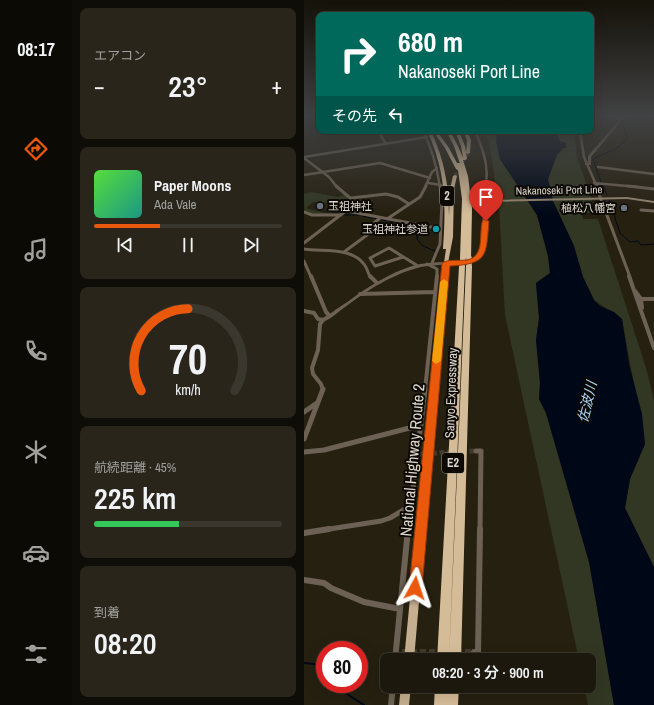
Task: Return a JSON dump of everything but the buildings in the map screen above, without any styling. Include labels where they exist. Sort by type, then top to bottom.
[{"type":"highway","name":"National Highway Route 2","points":[[436,148],[446,183],[448,208],[444,259],[446,263]]},
{"type":"highway","points":[[446,148],[453,158],[463,185]]},
{"type":"highway","name":"Sanyo Expressway","points":[[453,148],[463,185],[466,262],[455,653]]},
{"type":"highway","name":"Sanyo Expressway","points":[[443,653],[470,205],[466,172],[456,148]]},
{"type":"highway","points":[[463,148],[467,168],[466,172]]},
{"type":"highway","points":[[468,153],[469,148]]},
{"type":"highway","name":"National Highway Route 2","points":[[409,653],[446,263],[451,237],[452,189],[455,176]]},
{"type":"highway","points":[[404,705],[405,693]]},
{"type":"highway","points":[[440,705],[441,693]]},
{"type":"highway","points":[[452,705],[453,693]]},
{"type":"main road","name":"Nakanoseki Port Line","points":[[484,201],[627,198],[654,202]]},
{"type":"main road","points":[[446,263],[473,261],[479,257],[486,236],[484,201]]},
{"type":"street","points":[[304,158],[363,148]]},
{"type":"street","points":[[430,263],[440,244],[442,201],[438,168],[431,148]]},
{"type":"street","points":[[483,148],[487,177],[484,201]]},
{"type":"street","points":[[582,148],[586,164],[601,198],[602,207],[654,348]]},
{"type":"street","points":[[586,164],[591,163],[588,159],[597,148]]},
{"type":"street","points":[[304,158],[329,177],[339,190],[356,203],[304,243]]},
{"type":"street","points":[[304,175],[380,163],[430,178]]},
{"type":"street","points":[[598,167],[654,174]]},
{"type":"street","points":[[388,219],[397,211],[419,198],[428,183],[432,171],[438,168]]},
{"type":"street","points":[[594,182],[654,190]]},
{"type":"street","points":[[428,183],[440,185]]},
{"type":"street","points":[[350,198],[366,195],[391,195],[398,197],[409,204]]},
{"type":"street","points":[[641,210],[654,211]]},
{"type":"street","points":[[347,211],[441,229]]},
{"type":"street","points":[[304,212],[312,215],[341,216]]},
{"type":"street","points":[[344,252],[367,235],[369,233],[368,229],[380,218]]},
{"type":"street","points":[[403,257],[375,266],[370,258],[389,248],[418,266]]},
{"type":"street","points":[[304,249],[344,252],[363,262],[370,278],[377,283]]},
{"type":"street","points":[[304,261],[326,312],[330,316]]},
{"type":"street","points":[[304,439],[317,402],[322,394],[323,386],[313,375],[311,368],[319,348],[318,335],[323,320],[377,283],[396,273],[430,263],[446,263]]},
{"type":"street","points":[[398,653],[400,609],[410,506],[438,270],[430,263]]},
{"type":"street","points":[[633,290],[641,299],[641,310]]},
{"type":"street","points":[[360,294],[435,292]]},
{"type":"street","points":[[641,299],[654,299]]},
{"type":"street","points":[[304,312],[323,320]]},
{"type":"street","points":[[304,412],[317,402]]},
{"type":"street","points":[[304,452],[324,450],[420,425]]},
{"type":"street","points":[[474,652],[478,653],[481,464],[481,451],[476,451]]},
{"type":"street","points":[[304,533],[381,521],[390,518],[410,506]]},
{"type":"street","points":[[304,580],[318,581],[364,602],[400,609]]},
{"type":"street","points":[[392,705],[393,693]]},
{"type":"green space","points":[[490,148],[499,148],[500,159],[537,215],[548,256],[550,273],[536,283],[539,318],[536,340],[540,383],[539,399],[546,413],[589,562],[614,705],[588,705],[585,693],[596,693],[596,653],[577,653],[505,315],[499,206]]},
{"type":"green space","points":[[562,148],[576,148],[577,157],[592,201],[591,204],[594,213],[582,213],[583,219],[598,219],[647,371],[654,401],[654,567],[625,508],[630,479],[645,444],[622,319],[594,300],[583,277],[574,246],[553,201],[548,179],[557,155],[562,151]]},
{"type":"green space","points":[[311,192],[338,197],[344,195],[349,198],[328,200],[328,203],[313,202],[306,208],[325,213],[333,212],[331,214],[313,215],[307,213],[304,208],[304,194]]},
{"type":"water","name":"佐波川","points":[[497,148],[566,148],[563,148],[557,155],[548,179],[553,201],[574,246],[583,277],[594,300],[600,306],[614,312],[622,319],[629,364],[642,414],[645,444],[630,479],[625,508],[654,567],[654,705],[614,705],[589,562],[546,413],[539,399],[540,383],[536,340],[539,318],[536,283],[550,273],[548,256],[537,215],[500,159]]},
{"type":"waterway","points":[[601,182],[593,159],[617,148]]},
{"type":"waterway","points":[[602,184],[607,195]]},
{"type":"waterway","points":[[609,200],[620,233],[630,242],[638,241],[641,245],[654,244]]},
{"type":"waterway","points":[[345,215],[351,215]]},
{"type":"waterway","points":[[353,215],[360,215]]},
{"type":"waterway","points":[[362,216],[400,223],[417,235],[417,239],[423,246],[435,251]]},
{"type":"waterway","points":[[304,663],[316,664]]},
{"type":"waterway","points":[[347,693],[364,705]]},
{"type":"tunnel","points":[[455,176],[468,153]]},
{"type":"tunnel","points":[[417,454],[476,451]]},
{"type":"tunnel","points":[[402,652],[441,652]]},
{"type":"tunnel","points":[[456,652],[474,652]]},
{"type":"slow traffic","points":[[436,361],[444,282]]},
{"type":"place","name":"玉祖神社","points":[[320,206]]},
{"type":"place","name":"植松八幡宮","points":[[624,208]]},
{"type":"place","name":"玉祖神社参道","points":[[436,229]]},
{"type":"route","points":[[415,588],[446,263],[464,263],[473,261],[479,257],[486,236],[486,221]]}]
